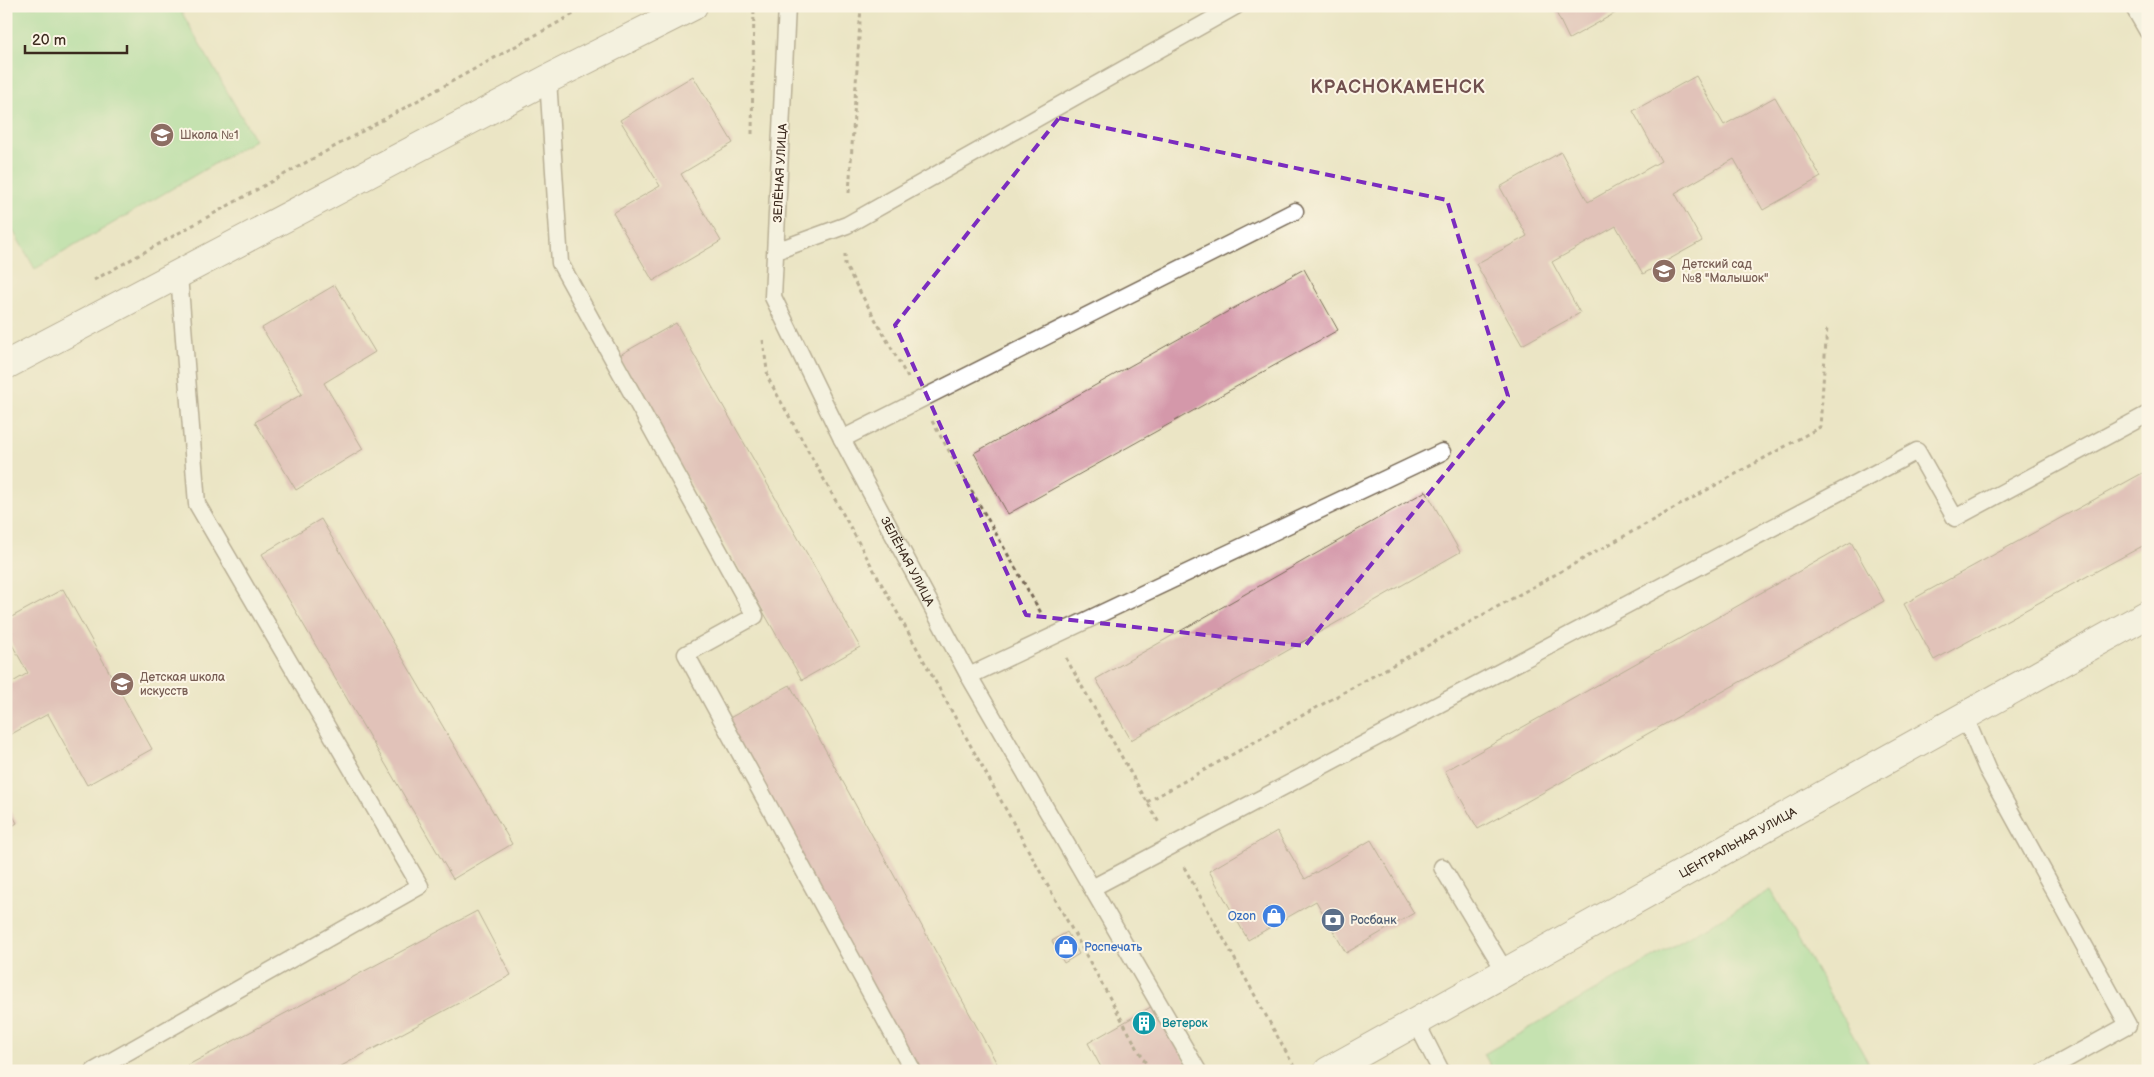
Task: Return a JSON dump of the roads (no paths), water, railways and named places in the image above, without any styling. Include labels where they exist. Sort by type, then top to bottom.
[{"type":"street","points":[[6,365],[548,78],[693,6]]},
{"type":"street","name":"ЦЕНТРАЛЬНАЯ УЛИЦА","points":[[1328,1071],[2148,614]]},
{"type":"lane","name":"ЗЕЛЁНАЯ УЛИЦА","points":[[787,6],[774,297],[842,439],[970,676],[1198,1071]]},
{"type":"lane","points":[[776,251],[847,225],[1236,6]]},
{"type":"lane","points":[[2134,6],[2148,32]]},
{"type":"lane","points":[[548,78],[560,264],[755,616],[686,654],[913,1071]]},
{"type":"lane","points":[[842,439],[1295,211]]},
{"type":"lane","points":[[94,1071],[420,886],[197,504],[179,275]]},
{"type":"lane","points":[[1092,888],[1917,451],[1955,518],[2148,414]]},
{"type":"lane","points":[[970,676],[1442,452]]},
{"type":"lane","points":[[1964,716],[1987,768],[2128,1025],[2045,1071]]},
{"type":"lane","points":[[1442,867],[1506,973]]},
{"type":"lane","points":[[1416,1022],[1441,1071]]},
{"type":"place","name":"Школа №1","points":[[162,135]]},
{"type":"place","name":"Детский сад №8 \"Малышок\"","points":[[1664,271]]},
{"type":"place","name":"Детская школа искусств","points":[[122,684]]},
{"type":"place","name":"Ozon","points":[[1274,916]]},
{"type":"place","name":"Росбанк","points":[[1333,920]]},
{"type":"place","name":"Роспечать","points":[[1066,947]]},
{"type":"place","name":"Ветерок","points":[[1144,1023]]},
{"type":"district","name":"КРАСНОКАМЕНСК","points":[[1398,87]]}]
